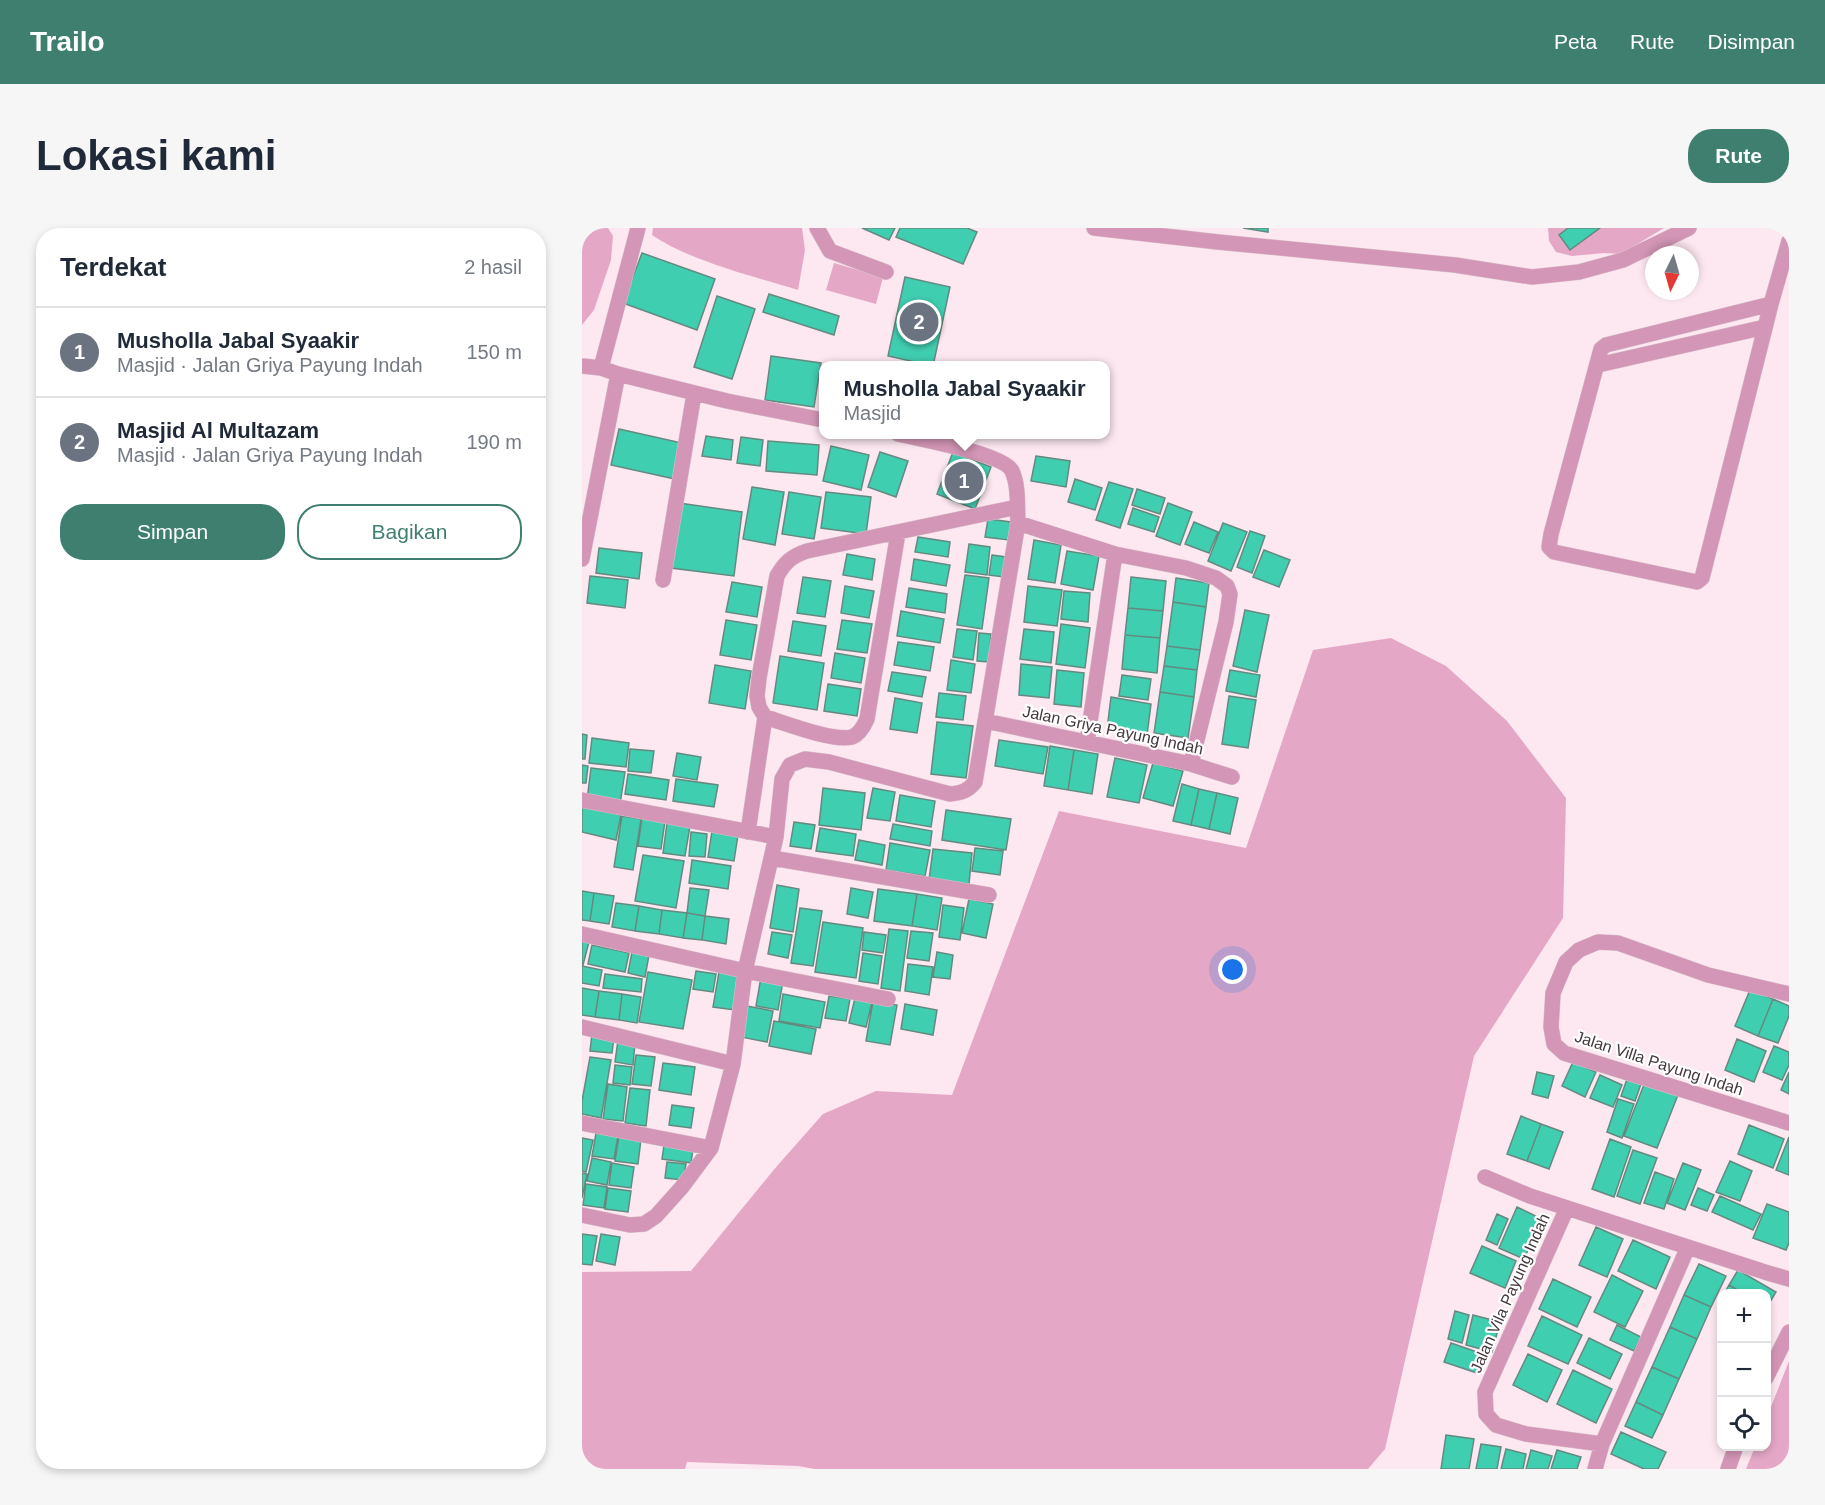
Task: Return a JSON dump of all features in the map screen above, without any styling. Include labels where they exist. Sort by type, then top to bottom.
[{"type":"street","points":[[601,368],[638,228]]},
{"type":"street","points":[[817,228],[830,251],[886,272]]},
{"type":"street","points":[[1094,228],[1231,236],[1532,277],[1579,272],[1623,260],[1689,228]]},
{"type":"street","points":[[1771,304],[1606,345],[1602,349],[1549,547],[1554,552],[1697,582],[1702,578],[1789,241]]},
{"type":"street","points":[[1598,364],[1765,327]]},
{"type":"street","points":[[582,366],[601,368],[693,394],[819,419]]},
{"type":"street","points":[[582,559],[618,374]]},
{"type":"street","points":[[663,580],[693,394]]},
{"type":"street","points":[[582,1215],[630,1225],[644,1224],[656,1216],[682,1187],[711,1148],[733,1064],[745,971],[772,858],[782,779],[790,765],[805,759],[829,762],[950,794],[960,794],[975,782],[1017,515],[1015,483],[1012,470],[990,456],[916,439]]},
{"type":"street","points":[[748,832],[765,717],[759,707],[757,696],[759,678],[777,576],[783,565],[794,555],[898,533],[1017,515],[1115,554],[1186,568],[1216,578],[1227,586],[1230,594],[1226,622],[1191,764]]},
{"type":"street","points":[[765,717],[832,737],[852,737],[862,730],[867,719],[898,533]]},
{"type":"street","points":[[1087,742],[1115,554]]},
{"type":"street","name":"Jalan Griya Payung Indah","points":[[985,721],[1191,764],[1232,777]]},
{"type":"street","points":[[582,800],[776,837]]},
{"type":"street","points":[[772,858],[989,895]]},
{"type":"street","points":[[582,934],[745,971],[888,999]]},
{"type":"street","name":"Jalan Villa Payung Indah","points":[[1789,994],[1708,975],[1618,943],[1598,942],[1579,950],[1566,962],[1553,993],[1551,1027],[1554,1044],[1564,1053],[1789,1123]]},
{"type":"street","points":[[582,1027],[733,1064]]},
{"type":"street","points":[[582,1123],[711,1148]]},
{"type":"street","name":"Jalan Vila Payung Indah","points":[[1485,1177],[1530,1196],[1789,1279]]},
{"type":"street","name":"Jalan Vila Payung Indah","points":[[1567,1208],[1485,1392],[1486,1414],[1496,1425],[1526,1434],[1602,1444]]},
{"type":"street","points":[[1594,1469],[1602,1444],[1688,1247]]},
{"type":"street","points":[[1771,1370],[1789,1332]]},
{"type":"street","points":[[1728,1469],[1734,1451]]},
{"type":"shaded area","points":[[582,228],[608,228],[613,236],[611,260],[594,310],[582,325]]},
{"type":"shaded area","points":[[653,228],[802,228],[805,250],[798,290],[685,253],[652,235]]},
{"type":"shaded area","points":[[1548,228],[1664,228],[1621,254],[1572,256],[1556,252],[1549,241]]},
{"type":"shaded area","points":[[834,263],[883,277],[876,304],[826,290]]},
{"type":"shaded area","points":[[1391,638],[1446,666],[1507,721],[1566,798],[1563,918],[1474,1056],[1385,1449],[1368,1469],[815,1469],[798,1466],[687,1462],[685,1469],[582,1469],[582,1272],[691,1271],[823,1114],[876,1091],[952,1095],[1059,811],[1246,848],[1313,650]]},
{"type":"shaded area","points":[[1789,1361],[1789,1469],[1746,1469],[1753,1451],[1771,1451],[1771,1407]]},
{"type":"building","points":[[862,228],[895,228],[889,240]]},
{"type":"building","points":[[900,228],[967,228],[977,232],[963,264],[896,237]]},
{"type":"building","points":[[1243,228],[1268,228],[1268,232]]},
{"type":"building","points":[[1568,228],[1600,228],[1570,250],[1559,235]]},
{"type":"building","points":[[642,253],[715,279],[697,330],[623,303]]},
{"type":"building","points":[[905,277],[950,287],[934,361],[910,361],[888,356]]},
{"type":"building","points":[[769,294],[839,316],[834,335],[763,312]]},
{"type":"building","points":[[717,296],[755,309],[732,379],[694,367]]},
{"type":"building","points":[[771,356],[819,363],[814,407],[765,400]]},
{"type":"building","points":[[619,429],[682,443],[675,479],[611,465]]},
{"type":"building","points":[[706,436],[733,440],[731,460],[702,456]]},
{"type":"building","points":[[741,437],[763,440],[760,466],[737,463]]},
{"type":"building","points":[[768,441],[819,445],[817,475],[766,471]]},
{"type":"building","points":[[831,446],[869,455],[861,490],[823,481]]},
{"type":"building","points":[[880,452],[908,461],[896,497],[868,487]]},
{"type":"building","points":[[953,452],[991,467],[975,509],[937,494]]},
{"type":"building","points":[[1036,456],[1070,461],[1066,487],[1031,481]]},
{"type":"building","points":[[1075,479],[1102,488],[1095,510],[1068,502]]},
{"type":"building","points":[[1109,482],[1133,489],[1120,528],[1096,520]]},
{"type":"building","points":[[752,487],[784,492],[775,545],[743,539]]},
{"type":"building","points":[[1137,489],[1165,498],[1160,514],[1132,505]]},
{"type":"building","points":[[789,492],[821,497],[814,539],[782,534]]},
{"type":"building","points":[[826,492],[871,497],[866,534],[821,528]]},
{"type":"building","points":[[679,503],[742,512],[734,576],[671,568]]},
{"type":"building","points":[[1168,503],[1192,512],[1180,545],[1156,536]]},
{"type":"building","points":[[1133,508],[1159,517],[1154,532],[1128,524]]},
{"type":"building","points":[[988,519],[1011,522],[1009,540],[985,537]]},
{"type":"building","points":[[1194,522],[1218,532],[1209,553],[1185,544]]},
{"type":"building","points":[[1223,523],[1247,532],[1231,571],[1208,561]]},
{"type":"building","points":[[1250,531],[1265,536],[1252,573],[1237,567]]},
{"type":"building","points":[[918,537],[950,542],[948,557],[915,552]]},
{"type":"building","points":[[1034,540],[1061,545],[1055,583],[1028,579]]},
{"type":"building","points":[[969,544],[990,547],[987,575],[965,572]]},
{"type":"building","points":[[599,548],[642,553],[639,579],[596,573]]},
{"type":"building","points":[[1264,550],[1290,560],[1279,587],[1253,577]]},
{"type":"building","points":[[1067,551],[1099,556],[1093,590],[1061,584]]},
{"type":"building","points":[[847,554],[875,559],[872,580],[843,575]]},
{"type":"building","points":[[992,555],[1006,557],[1004,577],[989,575]]},
{"type":"building","points":[[914,559],[950,565],[946,586],[911,580]]},
{"type":"building","points":[[965,575],[989,578],[982,629],[957,625]]},
{"type":"building","points":[[590,576],[628,580],[625,608],[587,603]]},
{"type":"building","points":[[803,577],[831,581],[825,617],[797,613]]},
{"type":"building","points":[[1131,577],[1166,581],[1163,611],[1128,608]]},
{"type":"building","points":[[1176,578],[1209,583],[1206,607],[1173,602]]},
{"type":"building","points":[[732,582],[762,587],[757,617],[726,612]]},
{"type":"building","points":[[845,586],[874,591],[869,618],[841,613]]},
{"type":"building","points":[[1028,586],[1062,590],[1057,626],[1024,622]]},
{"type":"building","points":[[909,588],[947,594],[945,613],[906,607]]},
{"type":"building","points":[[1064,591],[1090,593],[1088,622],[1061,619]]},
{"type":"building","points":[[1173,602],[1206,607],[1200,650],[1167,646]]},
{"type":"building","points":[[1128,608],[1163,611],[1160,638],[1125,635]]},
{"type":"building","points":[[1245,610],[1269,615],[1257,672],[1233,666]]},
{"type":"building","points":[[901,611],[944,619],[940,643],[897,636]]},
{"type":"building","points":[[726,620],[757,625],[751,660],[720,655]]},
{"type":"building","points":[[842,620],[872,624],[867,653],[837,649]]},
{"type":"building","points":[[793,621],[826,626],[821,656],[788,651]]},
{"type":"building","points":[[1061,624],[1090,628],[1085,668],[1056,664]]},
{"type":"building","points":[[957,629],[977,631],[973,660],[953,657]]},
{"type":"building","points":[[1024,629],[1054,632],[1051,663],[1020,659]]},
{"type":"building","points":[[979,633],[991,634],[989,662],[977,661]]},
{"type":"building","points":[[1125,635],[1160,638],[1157,673],[1122,669]]},
{"type":"building","points":[[898,642],[934,647],[930,671],[894,665]]},
{"type":"building","points":[[1167,646],[1200,650],[1197,670],[1164,666]]},
{"type":"building","points":[[835,653],[865,658],[861,683],[831,678]]},
{"type":"building","points":[[780,656],[824,663],[817,710],[773,703]]},
{"type":"building","points":[[951,660],[975,664],[971,693],[947,690]]},
{"type":"building","points":[[1021,664],[1052,667],[1049,698],[1019,695]]},
{"type":"building","points":[[715,665],[751,671],[745,709],[709,703]]},
{"type":"building","points":[[1164,666],[1197,670],[1194,697],[1160,692]]},
{"type":"building","points":[[1057,670],[1084,673],[1081,707],[1054,704]]},
{"type":"building","points":[[1230,670],[1260,675],[1256,697],[1226,691]]},
{"type":"building","points":[[892,672],[926,677],[922,697],[888,691]]},
{"type":"building","points":[[1122,675],[1151,679],[1148,700],[1119,696]]},
{"type":"building","points":[[828,684],[861,689],[857,716],[824,711]]},
{"type":"building","points":[[1160,692],[1194,697],[1188,738],[1154,733]]},
{"type":"building","points":[[939,693],[966,696],[963,720],[936,717]]},
{"type":"building","points":[[1229,696],[1256,700],[1248,748],[1222,744]]},
{"type":"building","points":[[1111,697],[1151,704],[1147,735],[1107,729]]},
{"type":"building","points":[[895,698],[922,703],[917,733],[890,729]]},
{"type":"building","points":[[937,722],[973,726],[966,778],[931,774]]},
{"type":"building","points":[[582,734],[587,735],[585,759],[582,759]]},
{"type":"building","points":[[592,738],[629,743],[626,767],[589,763]]},
{"type":"building","points":[[999,740],[1048,747],[1043,774],[995,766]]},
{"type":"building","points":[[1050,746],[1074,750],[1068,790],[1044,786]]},
{"type":"building","points":[[630,749],[654,751],[651,773],[628,771]]},
{"type":"building","points":[[1074,750],[1098,754],[1092,794],[1068,790]]},
{"type":"building","points":[[677,753],[701,757],[697,780],[673,776]]},
{"type":"building","points":[[1115,758],[1147,765],[1139,803],[1107,797]]},
{"type":"building","points":[[1153,763],[1183,771],[1173,806],[1143,798]]},
{"type":"building","points":[[582,765],[588,766],[586,783],[582,783]]},
{"type":"building","points":[[591,768],[625,772],[620,804],[587,800]]},
{"type":"building","points":[[628,774],[669,780],[666,800],[625,794]]},
{"type":"building","points":[[676,779],[718,785],[714,807],[673,801]]},
{"type":"building","points":[[1182,784],[1199,789],[1191,825],[1173,821]]},
{"type":"building","points":[[823,788],[865,793],[861,830],[819,825]]},
{"type":"building","points":[[873,788],[895,792],[890,821],[867,818]]},
{"type":"building","points":[[1199,789],[1217,793],[1209,829],[1191,825]]},
{"type":"building","points":[[1217,793],[1238,798],[1230,834],[1209,829]]},
{"type":"building","points":[[900,795],[935,801],[931,827],[896,821]]},
{"type":"building","points":[[582,807],[621,815],[616,840],[582,832]]},
{"type":"building","points":[[946,810],[1011,819],[1006,850],[942,840]]},
{"type":"building","points":[[622,816],[641,819],[633,870],[614,867]]},
{"type":"building","points":[[642,818],[665,821],[661,849],[638,846]]},
{"type":"building","points":[[794,822],[815,825],[811,849],[790,846]]},
{"type":"building","points":[[667,823],[690,826],[685,856],[663,853]]},
{"type":"building","points":[[893,824],[932,831],[930,846],[890,839]]},
{"type":"building","points":[[820,828],[856,834],[853,856],[816,851]]},
{"type":"building","points":[[712,831],[738,835],[734,861],[708,857]]},
{"type":"building","points":[[691,832],[707,834],[705,857],[689,856]]},
{"type":"building","points":[[859,840],[885,845],[882,865],[855,860]]},
{"type":"building","points":[[890,843],[930,850],[925,876],[886,870]]},
{"type":"building","points":[[975,848],[1003,851],[1000,875],[972,871]]},
{"type":"building","points":[[933,849],[972,853],[969,884],[929,880]]},
{"type":"building","points":[[643,855],[684,861],[676,908],[635,901]]},
{"type":"building","points":[[692,860],[731,866],[728,889],[689,883]]},
{"type":"building","points":[[777,885],[799,889],[793,932],[770,928]]},
{"type":"building","points":[[690,888],[709,890],[705,916],[687,913]]},
{"type":"building","points":[[851,888],[873,892],[868,918],[847,914]]},
{"type":"building","points":[[878,889],[917,894],[912,926],[874,921]]},
{"type":"building","points":[[582,891],[594,893],[590,921],[582,920]]},
{"type":"building","points":[[594,893],[614,896],[609,924],[590,921]]},
{"type":"building","points":[[917,894],[942,898],[937,930],[912,926]]},
{"type":"building","points":[[969,899],[993,904],[986,938],[962,933]]},
{"type":"building","points":[[616,903],[639,906],[635,931],[612,927]]},
{"type":"building","points":[[943,905],[964,908],[960,940],[939,937]]},
{"type":"building","points":[[639,906],[662,910],[659,934],[635,931]]},
{"type":"building","points":[[800,908],[822,911],[813,966],[791,963]]},
{"type":"building","points":[[662,910],[687,913],[683,938],[659,934]]},
{"type":"building","points":[[687,913],[705,916],[702,940],[683,938]]},
{"type":"building","points":[[705,916],[729,919],[726,944],[702,940]]},
{"type":"building","points":[[823,922],[863,928],[856,978],[815,972]]},
{"type":"building","points":[[889,929],[908,931],[900,991],[881,988]]},
{"type":"building","points":[[911,931],[933,933],[929,961],[907,958]]},
{"type":"building","points":[[772,932],[792,935],[788,958],[768,954]]},
{"type":"building","points":[[864,932],[886,935],[883,953],[862,950]]},
{"type":"building","points":[[582,936],[590,938],[583,965],[582,965]]},
{"type":"building","points":[[592,945],[629,953],[625,972],[588,964]]},
{"type":"building","points":[[632,952],[649,955],[645,977],[628,973]]},
{"type":"building","points":[[937,952],[953,955],[950,979],[933,977]]},
{"type":"building","points":[[863,953],[882,956],[878,984],[859,981]]},
{"type":"building","points":[[908,964],[933,967],[929,995],[905,991]]},
{"type":"building","points":[[582,966],[602,970],[599,986],[582,983]]},
{"type":"building","points":[[696,971],[716,974],[713,992],[693,989]]},
{"type":"building","points":[[648,972],[692,980],[683,1029],[639,1022]]},
{"type":"building","points":[[719,972],[740,975],[735,1010],[713,1007]]},
{"type":"building","points":[[605,974],[642,979],[641,992],[603,988]]},
{"type":"building","points":[[761,977],[783,981],[778,1010],[756,1006]]},
{"type":"building","points":[[582,988],[599,991],[595,1017],[582,1015]]},
{"type":"building","points":[[1750,990],[1773,999],[1758,1036],[1735,1026]]},
{"type":"building","points":[[599,991],[622,994],[619,1020],[595,1017]]},
{"type":"building","points":[[622,994],[641,997],[637,1023],[619,1020]]},
{"type":"building","points":[[783,994],[825,1002],[820,1028],[779,1021]]},
{"type":"building","points":[[829,996],[850,999],[846,1021],[825,1018]]},
{"type":"building","points":[[855,998],[872,1002],[866,1027],[849,1023]]},
{"type":"building","points":[[1773,999],[1789,1006],[1789,1016],[1778,1043],[1758,1036]]},
{"type":"building","points":[[873,1001],[897,1005],[890,1045],[866,1041]]},
{"type":"building","points":[[905,1004],[937,1010],[933,1035],[901,1029]]},
{"type":"building","points":[[747,1006],[773,1011],[767,1042],[741,1037]]},
{"type":"building","points":[[774,1021],[816,1029],[811,1054],[769,1046]]},
{"type":"building","points":[[592,1034],[614,1037],[612,1053],[590,1051]]},
{"type":"building","points":[[1737,1039],[1766,1051],[1754,1082],[1725,1070]]},
{"type":"building","points":[[618,1040],[635,1043],[633,1065],[615,1062]]},
{"type":"building","points":[[1774,1046],[1789,1052],[1789,1065],[1782,1080],[1763,1072]]},
{"type":"building","points":[[636,1055],[655,1057],[651,1086],[632,1084]]},
{"type":"building","points":[[590,1057],[611,1060],[601,1118],[582,1114],[582,1101]]},
{"type":"building","points":[[1573,1062],[1596,1072],[1585,1097],[1562,1086]]},
{"type":"building","points":[[663,1063],[695,1067],[691,1095],[659,1090]]},
{"type":"building","points":[[615,1065],[632,1067],[630,1085],[613,1083]]},
{"type":"building","points":[[1537,1072],[1554,1076],[1548,1098],[1532,1094]]},
{"type":"building","points":[[1789,1072],[1789,1094],[1781,1090]]},
{"type":"building","points":[[1600,1075],[1622,1085],[1613,1107],[1590,1098]]},
{"type":"building","points":[[1627,1079],[1641,1084],[1635,1101],[1621,1096]]},
{"type":"building","points":[[1645,1082],[1678,1095],[1657,1148],[1624,1136]]},
{"type":"building","points":[[608,1084],[627,1087],[623,1121],[603,1119]]},
{"type":"building","points":[[630,1088],[650,1090],[646,1126],[625,1123]]},
{"type":"building","points":[[1618,1099],[1634,1104],[1622,1138],[1607,1132]]},
{"type":"building","points":[[672,1105],[694,1108],[691,1128],[669,1125]]},
{"type":"building","points":[[1521,1116],[1541,1124],[1527,1161],[1507,1154]]},
{"type":"building","points":[[1541,1124],[1563,1132],[1549,1169],[1527,1161]]},
{"type":"building","points":[[1749,1125],[1784,1139],[1773,1168],[1738,1154]]},
{"type":"building","points":[[596,1133],[618,1136],[614,1159],[592,1156]]},
{"type":"building","points":[[619,1136],[641,1139],[638,1164],[615,1161]]},
{"type":"building","points":[[1789,1137],[1789,1175],[1776,1170]]},
{"type":"building","points":[[582,1138],[593,1140],[586,1172],[582,1171]]},
{"type":"building","points":[[1610,1139],[1631,1147],[1614,1197],[1592,1189]]},
{"type":"building","points":[[664,1145],[693,1149],[691,1163],[662,1159]]},
{"type":"building","points":[[1633,1150],[1657,1158],[1640,1204],[1617,1196]]},
{"type":"building","points":[[592,1158],[611,1162],[607,1185],[587,1181]]},
{"type":"building","points":[[1730,1161],[1752,1171],[1740,1201],[1716,1192]]},
{"type":"building","points":[[667,1162],[686,1164],[683,1180],[665,1178]]},
{"type":"building","points":[[612,1163],[634,1167],[631,1188],[609,1185]]},
{"type":"building","points":[[1683,1163],[1701,1170],[1685,1210],[1667,1203]]},
{"type":"building","points":[[1655,1172],[1674,1179],[1664,1209],[1644,1203]]},
{"type":"building","points":[[582,1173],[587,1174],[582,1198]]},
{"type":"building","points":[[586,1184],[607,1187],[604,1208],[583,1205]]},
{"type":"building","points":[[608,1188],[631,1191],[628,1212],[605,1209]]},
{"type":"building","points":[[1698,1188],[1714,1195],[1707,1211],[1691,1205]]},
{"type":"building","points":[[1720,1196],[1761,1214],[1753,1230],[1712,1212]]},
{"type":"building","points":[[1767,1204],[1789,1212],[1789,1243],[1786,1250],[1753,1238]]},
{"type":"building","points":[[1517,1207],[1542,1219],[1524,1259],[1499,1248]]},
{"type":"building","points":[[1497,1214],[1508,1219],[1497,1245],[1486,1240]]},
{"type":"building","points":[[1596,1227],[1623,1239],[1607,1277],[1579,1265]]},
{"type":"building","points":[[582,1234],[597,1236],[592,1265],[582,1264]]},
{"type":"building","points":[[601,1234],[620,1237],[615,1265],[596,1261]]},
{"type":"building","points":[[1633,1240],[1670,1257],[1656,1289],[1618,1271]]},
{"type":"building","points":[[1482,1246],[1516,1261],[1505,1288],[1470,1273]]},
{"type":"building","points":[[1699,1264],[1726,1276],[1720,1289],[1717,1289],[1711,1307],[1684,1295]]},
{"type":"building","points":[[1738,1270],[1771,1289],[1736,1289],[1729,1285]]},
{"type":"building","points":[[1612,1275],[1643,1291],[1625,1327],[1594,1312]]},
{"type":"building","points":[[1553,1279],[1591,1297],[1577,1327],[1539,1309]]},
{"type":"building","points":[[1771,1289],[1776,1292],[1771,1300]]},
{"type":"building","points":[[1684,1295],[1711,1307],[1697,1339],[1670,1327]]},
{"type":"building","points":[[1455,1311],[1469,1315],[1462,1343],[1448,1339]]},
{"type":"building","points":[[1473,1315],[1500,1322],[1492,1352],[1466,1345]]},
{"type":"building","points":[[1542,1316],[1582,1335],[1568,1364],[1528,1346]]},
{"type":"building","points":[[1617,1325],[1641,1337],[1634,1351],[1610,1340]]},
{"type":"building","points":[[1670,1327],[1697,1339],[1679,1379],[1652,1367]]},
{"type":"building","points":[[1589,1338],[1622,1354],[1610,1379],[1577,1363]]},
{"type":"building","points":[[1451,1343],[1483,1354],[1477,1373],[1444,1362]]},
{"type":"building","points":[[1528,1354],[1562,1370],[1547,1402],[1513,1385]]},
{"type":"building","points":[[1652,1367],[1679,1379],[1663,1415],[1636,1402]]},
{"type":"building","points":[[1573,1370],[1612,1389],[1596,1423],[1557,1404]]},
{"type":"building","points":[[1636,1402],[1663,1415],[1652,1438],[1625,1426]]},
{"type":"building","points":[[1621,1432],[1666,1452],[1658,1469],[1644,1469],[1611,1454]]},
{"type":"building","points":[[1446,1435],[1474,1439],[1469,1469],[1441,1469]]},
{"type":"building","points":[[1481,1444],[1501,1447],[1497,1469],[1476,1469]]},
{"type":"building","points":[[1506,1449],[1526,1454],[1523,1469],[1501,1469]]},
{"type":"building","points":[[1531,1450],[1552,1456],[1548,1469],[1526,1469]]},
{"type":"building","points":[[1557,1450],[1581,1457],[1577,1469],[1551,1469]]},
{"type":"place","name":"Masjid Al Multazam","points":[[919,322]]},
{"type":"place","name":"Musholla Jabal Syaakir","points":[[964,481]]}]
